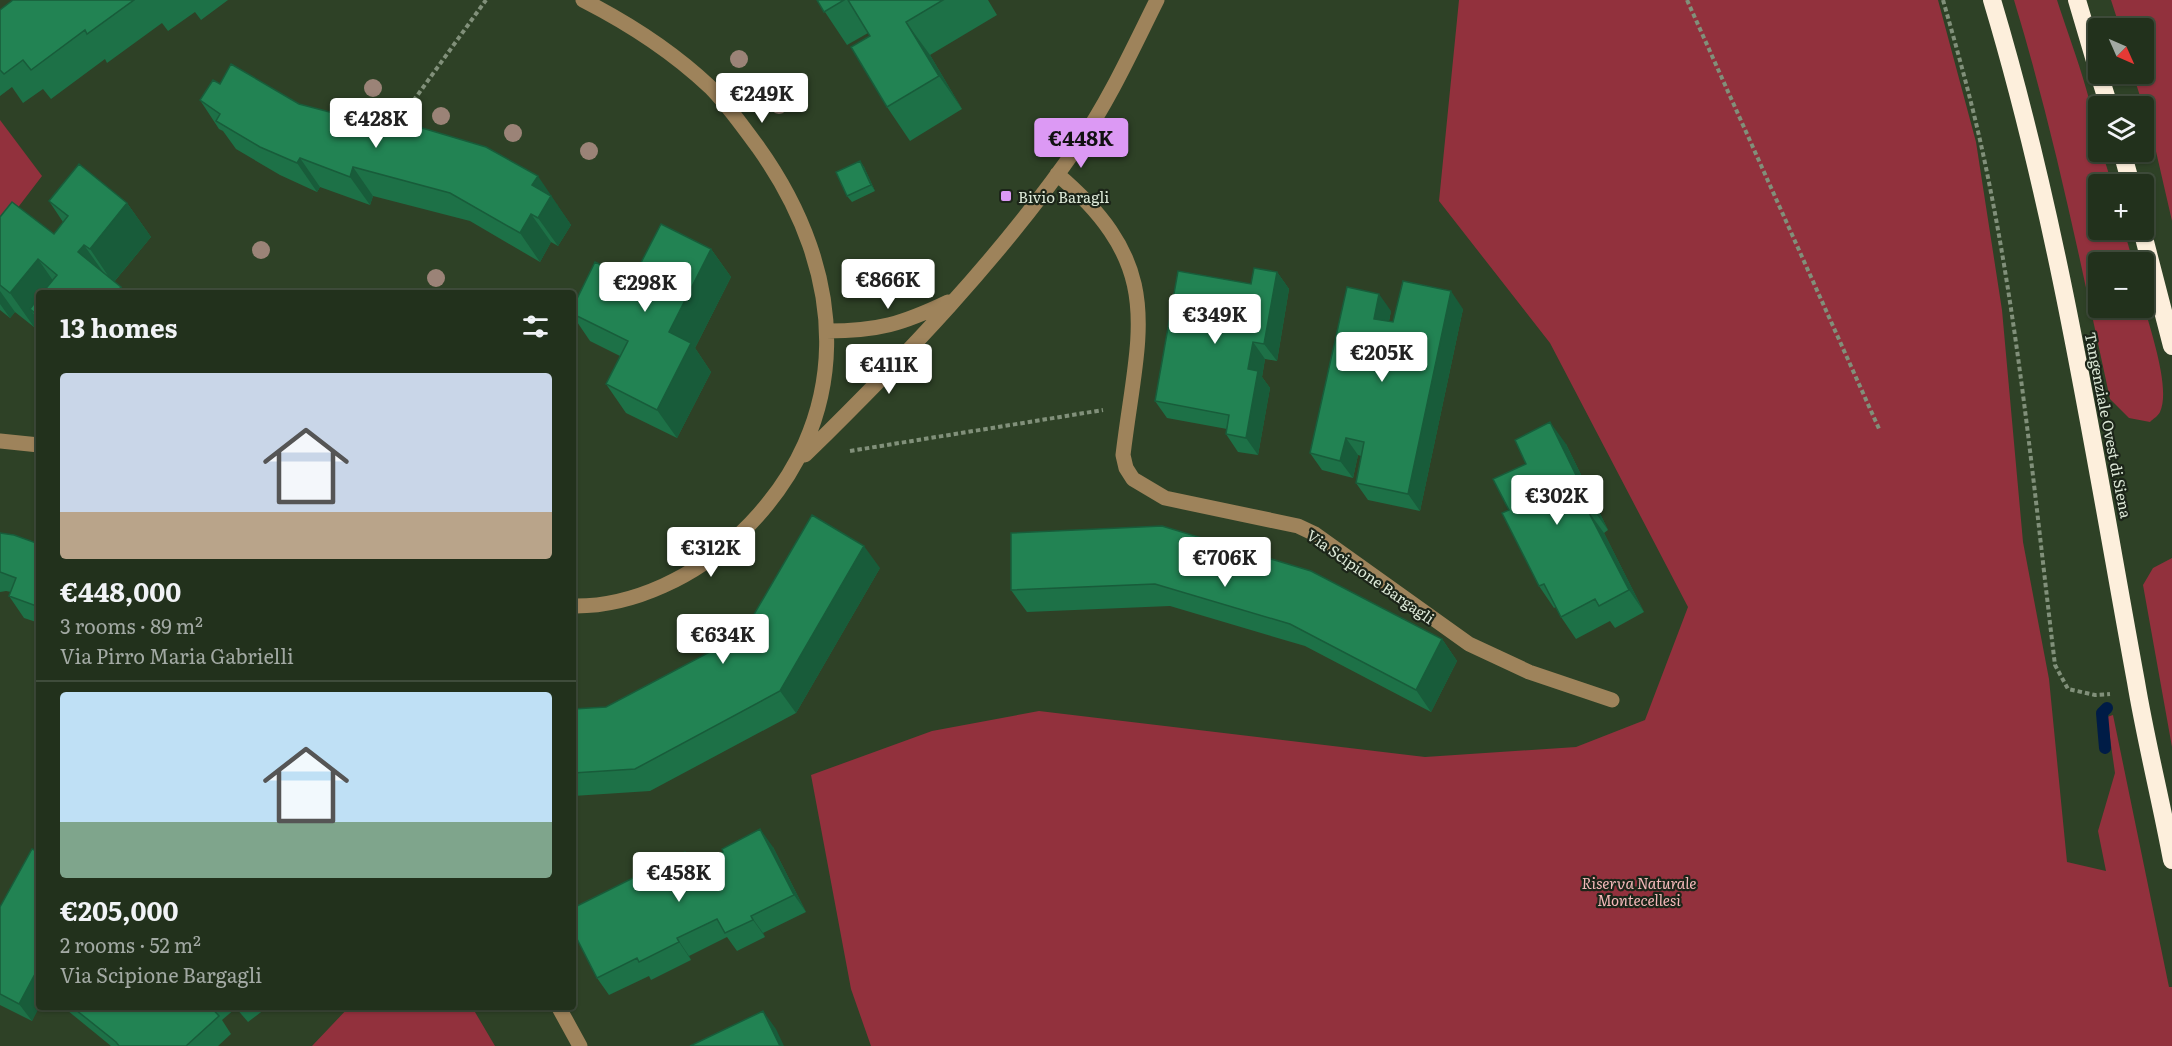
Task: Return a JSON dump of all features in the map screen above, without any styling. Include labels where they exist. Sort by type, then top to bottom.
[{"type":"highway","name":"Tangenziale Ovest di Siena","points":[[1992,0],[2029,137],[2074,331],[2136,684],[2172,860]]},
{"type":"highway","points":[[2077,0],[2088,36]]},
{"type":"highway","points":[[2145,240],[2172,346]]},
{"type":"street","points":[[576,606],[613,602],[647,592],[678,579],[707,562],[757,518],[771,502],[810,436],[820,404],[826,370],[827,330],[819,274],[803,228],[778,177],[746,130],[711,89],[686,66],[653,42],[583,0]]},
{"type":"street","points":[[796,463],[903,358],[1057,174],[1092,123],[1158,0]]},
{"type":"street","name":"Via Scipione Bargagli","points":[[1057,174],[1082,195],[1097,213],[1119,244],[1134,279],[1139,312],[1138,347],[1123,455],[1126,468],[1133,479],[1148,490],[1165,498],[1298,526],[1315,534],[1469,644],[1529,672],[1612,700]]},
{"type":"street","points":[[827,330],[866,331],[895,325],[951,301]]},
{"type":"street","points":[[0,441],[36,445]]},
{"type":"street","points":[[560,1010],[580,1046]]},
{"type":"path","points":[[396,125],[486,0]]},
{"type":"path","points":[[1687,0],[1880,431]]},
{"type":"path","points":[[1943,0],[1982,148],[1997,223],[2014,336],[2055,665],[2068,689],[2110,694]]},
{"type":"path","points":[[843,452],[1131,405]]},
{"type":"green space","name":"Riserva Naturale Montecellesi","points":[[1459,0],[1938,0],[1976,142],[2002,310],[2023,542],[2049,679],[2067,862],[2106,871],[2098,831],[2115,773],[2107,717],[2113,715],[2169,987],[2172,987],[2172,1046],[871,1046],[851,989],[811,775],[932,731],[1039,711],[1425,757],[1576,747],[1645,720],[1688,607],[1550,343],[1439,201]]},
{"type":"green space","points":[[2014,0],[2057,0],[2088,98],[2088,162],[2105,162],[2109,174],[2088,174],[2088,240],[2127,240],[2130,252],[2088,252],[2088,298],[2054,148]]},
{"type":"green space","points":[[2111,0],[2172,0],[2172,221],[2154,143],[2154,96],[2140,96],[2136,84],[2154,84],[2154,18],[2117,18]]},
{"type":"green space","points":[[0,120],[42,176],[0,231]]},
{"type":"green space","points":[[2092,318],[2147,318],[2161,374],[2163,402],[2160,412],[2150,422],[2129,418],[2110,399]]},
{"type":"green space","points":[[2172,558],[2172,747],[2143,585],[2153,568]]},
{"type":"green space","points":[[346,1010],[474,1010],[495,1046],[312,1046]]},
{"type":"building","points":[[13,0],[134,0],[87,34],[85,30],[31,70],[23,60],[4,74],[0,70],[0,10]]},
{"type":"building","points":[[817,0],[844,0],[824,12]]},
{"type":"building","points":[[848,0],[943,0],[906,22],[939,76],[887,107],[851,47],[870,36]]},
{"type":"building","points":[[231,64],[299,104],[399,130],[402,122],[486,147],[538,176],[532,185],[551,196],[538,218],[531,214],[520,233],[450,193],[353,167],[350,177],[300,158],[297,163],[260,147],[216,121],[220,114],[200,100],[213,80],[220,84]]},
{"type":"building","points":[[860,161],[871,185],[847,196],[836,172]]},
{"type":"building","points":[[79,164],[127,203],[90,249],[84,245],[78,252],[121,287],[118,290],[45,290],[57,275],[38,259],[10,293],[0,285],[0,217],[12,202],[54,234],[68,216],[49,201]]},
{"type":"building","points":[[661,224],[711,249],[669,332],[691,343],[657,410],[606,384],[628,341],[576,315],[576,301],[595,262],[632,280]]},
{"type":"building","points":[[1254,268],[1277,272],[1264,344],[1253,342],[1248,369],[1258,371],[1246,438],[1226,434],[1229,415],[1155,401],[1178,271],[1251,284]]},
{"type":"building","points":[[1403,281],[1451,291],[1408,494],[1356,483],[1364,442],[1346,438],[1340,461],[1310,453],[1347,287],[1379,294],[1374,319],[1393,322]]},
{"type":"building","points":[[36,301],[36,314],[30,309]]},
{"type":"building","points":[[1550,422],[1592,508],[1588,511],[1629,590],[1599,606],[1595,599],[1561,617],[1544,584],[1539,586],[1502,513],[1509,510],[1493,479],[1526,464],[1515,440]]},
{"type":"building","points":[[812,515],[864,546],[780,691],[635,769],[576,773],[576,709],[606,707],[742,635]]},
{"type":"building","points":[[1162,526],[1311,571],[1442,639],[1416,690],[1290,624],[1155,584],[1011,590],[1011,533]]},
{"type":"building","points":[[0,533],[36,543],[36,606],[9,596],[16,578],[0,572]]},
{"type":"building","points":[[760,829],[794,895],[751,916],[753,920],[725,933],[717,919],[677,938],[679,942],[639,962],[637,958],[597,978],[576,937],[576,906],[685,852],[693,867],[723,852],[722,849]]},
{"type":"building","points":[[32,849],[36,851],[36,978],[34,976],[19,1004],[0,994],[0,907]]},
{"type":"building","points":[[76,1010],[214,1010],[219,1016],[186,1046],[119,1046]]},
{"type":"building","points":[[763,1011],[780,1046],[690,1046]]},
{"type":"waterway","points":[[2105,748],[2102,713],[2107,708]]},
{"type":"place","name":"Bivio Baragli","points":[[1006,196]]}]
